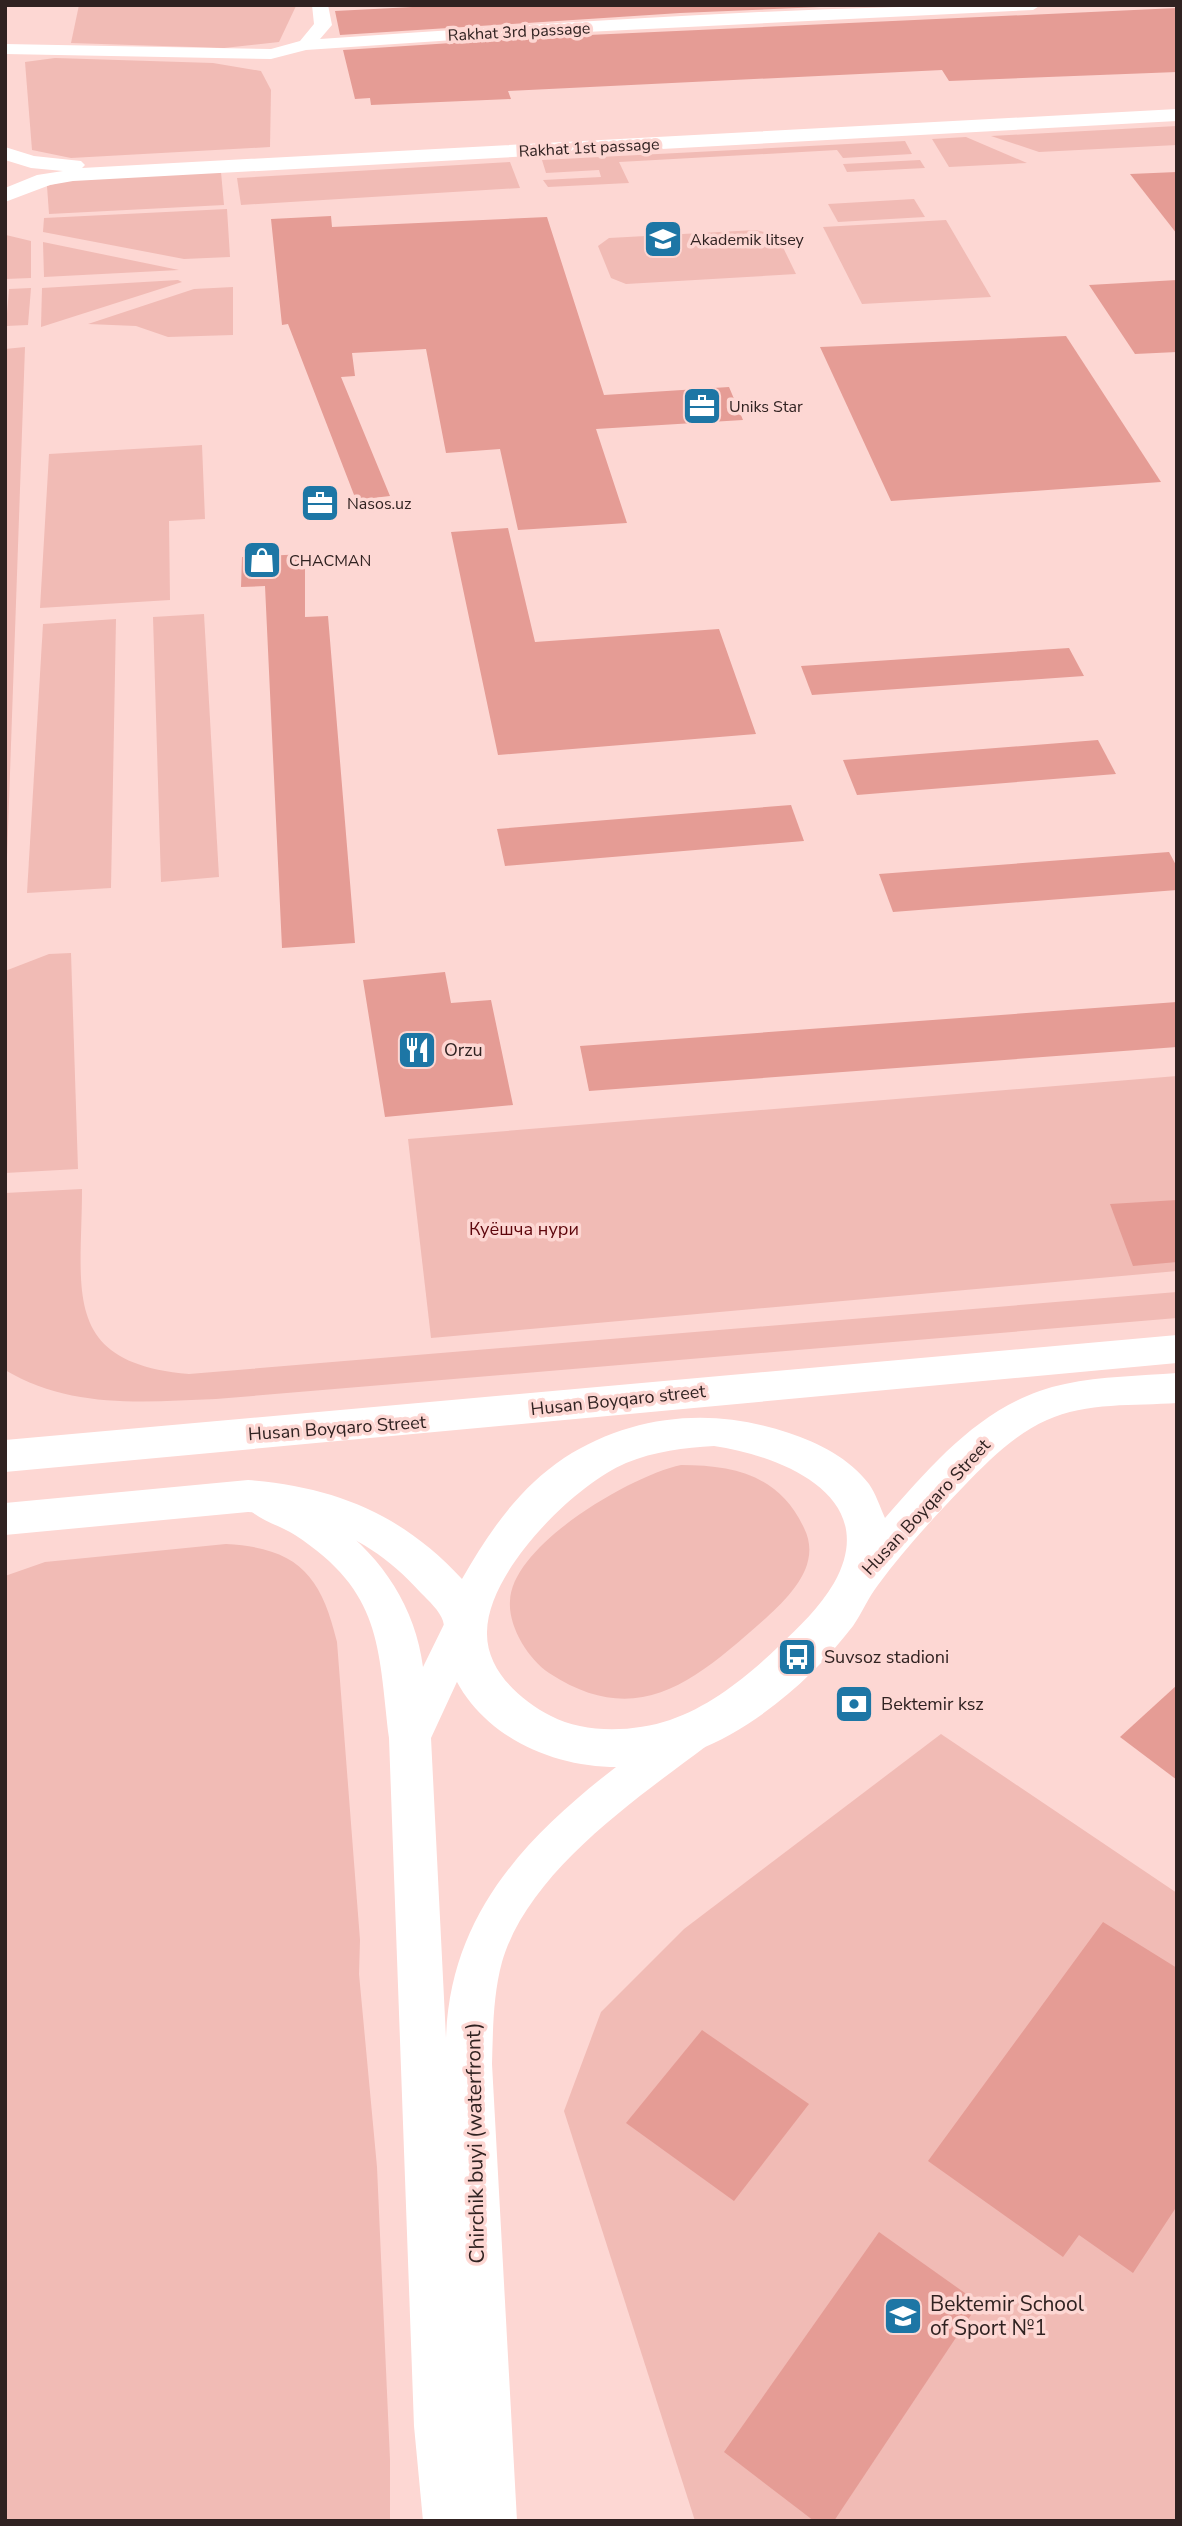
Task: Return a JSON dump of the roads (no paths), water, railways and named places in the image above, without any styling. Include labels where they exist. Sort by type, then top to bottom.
[{"type":"street","points":[[306,45],[323,25],[320,5]]},
{"type":"street","name":"Rakhat 3rd passage","points":[[5,49],[271,54],[306,45],[543,23],[1033,5]]},
{"type":"street","name":"Rakhat 1st passage","points":[[5,153],[31,162],[73,165],[1177,106]]},
{"type":"street","name":"Rakhat 1st passage","points":[[5,196],[45,180],[73,174],[1177,115]]},
{"type":"street","name":"Husan Boyqaro street","points":[[418,1420],[818,1379],[1177,1349]]},
{"type":"street","name":"Husan Boyqaro street","points":[[670,1432],[818,1379]]},
{"type":"street","name":"Husan Boyqaro Street","points":[[857,1579],[957,1469],[990,1437],[1029,1410],[1067,1398],[1177,1388]]},
{"type":"street","name":"Husan Boyqaro Street","points":[[5,1456],[418,1420],[670,1432],[714,1431],[758,1438],[797,1451],[830,1472],[854,1498],[866,1529],[864,1562],[857,1579],[830,1623],[797,1657],[733,1710],[695,1731],[659,1744],[618,1748],[574,1744],[535,1730],[501,1705],[468,1658],[466,1619],[493,1562],[540,1502],[582,1467],[613,1449],[670,1432]]},
{"type":"street","points":[[248,1496],[284,1509],[316,1528],[370,1581],[387,1612],[399,1646],[410,1738],[440,2426],[450,2521]]},
{"type":"street","points":[[5,1519],[248,1496],[281,1497],[315,1503],[378,1531],[432,1574],[452,1596],[466,1619],[410,1738]]},
{"type":"street","name":"Chirchik buyi (waterfront)","points":[[490,2521],[483,2435],[470,2052],[479,1964],[489,1937],[518,1887],[551,1848],[608,1795],[695,1731]]},
{"type":"place","name":"Akademik litsey","points":[[663,239]]},
{"type":"place","name":"Uniks Star","points":[[702,406]]},
{"type":"place","name":"Nasos.uz","points":[[320,503]]},
{"type":"place","name":"CHACMAN","points":[[262,560]]},
{"type":"place","name":"Orzu","points":[[417,1050]]},
{"type":"place","name":"Suvsoz stadioni","points":[[797,1657]]},
{"type":"place","name":"Bektemir ksz","points":[[854,1704]]},
{"type":"place","name":"Bektemir School of Sport №1","points":[[903,2316]]},
{"type":"park label","name":"Куёшча нури","points":[[524,1229]]}]
